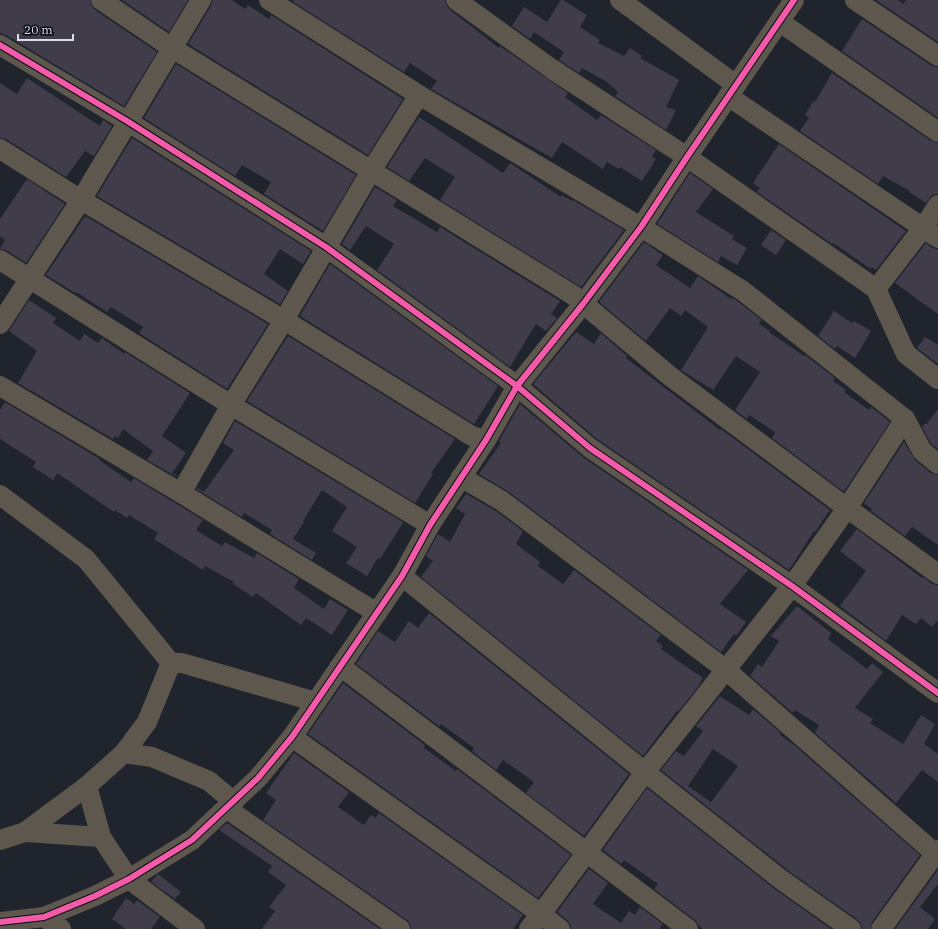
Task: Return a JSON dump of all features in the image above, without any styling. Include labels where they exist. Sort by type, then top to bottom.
[{"type":"street","points":[[101,0],[172,48],[573,295],[671,377],[938,574]]},
{"type":"street","points":[[0,324],[81,200],[201,0]]},
{"type":"street","points":[[269,0],[419,95],[641,227],[743,291],[904,419],[922,451],[938,464]]},
{"type":"street","points":[[456,0],[552,69],[687,157],[876,289],[906,354],[938,379]]},
{"type":"street","points":[[620,0],[732,90],[930,233]]},
{"type":"street","points":[[7,924],[44,917],[95,896],[129,879],[192,840],[258,778],[292,737],[402,576],[430,525],[486,440],[517,386],[583,304],[641,227],[794,0]]},
{"type":"street","points":[[855,0],[938,56]]},
{"type":"street","points":[[780,22],[938,132]]},
{"type":"street","points":[[0,46],[128,121],[326,247],[517,386],[590,448],[792,586],[938,693]]},
{"type":"street","points":[[181,493],[231,405],[284,320],[371,171],[419,95]]},
{"type":"street","points":[[0,149],[81,200],[284,320],[472,436],[486,440]]},
{"type":"street","points":[[876,289],[930,233],[938,205]]},
{"type":"street","points":[[0,260],[231,405],[430,525]]},
{"type":"street","points":[[0,386],[181,493],[377,613]]},
{"type":"street","points":[[528,929],[541,914],[645,772],[792,586],[847,508],[904,419]]},
{"type":"street","points":[[461,477],[502,501],[725,669],[937,853],[881,929]]},
{"type":"street","points":[[0,495],[86,559],[171,663]]},
{"type":"street","points":[[402,576],[783,882],[851,929]]},
{"type":"street","points":[[171,663],[182,662],[316,702]]},
{"type":"street","points":[[0,840],[25,832],[87,786],[124,753],[147,722],[171,663]]},
{"type":"street","points":[[340,666],[688,929]]},
{"type":"street","points":[[292,737],[560,929]]},
{"type":"street","points":[[124,753],[152,757],[209,782],[230,805],[400,929]]},
{"type":"street","points":[[87,786],[101,837],[129,879],[195,929]]},
{"type":"street","points":[[25,832],[101,837]]},
{"type":"street","points":[[44,917],[62,929]]},
{"type":"building","points":[[0,0],[90,0],[91,5],[95,10],[157,52],[124,106],[6,35],[0,33]]},
{"type":"building","points":[[122,0],[188,0],[169,32]]},
{"type":"building","points":[[212,0],[232,0],[245,9],[248,5],[269,19],[271,15],[403,99],[368,155],[188,44],[211,6]]},
{"type":"building","points":[[294,0],[445,0],[449,9],[499,48],[500,46],[568,93],[565,97],[597,120],[601,115],[656,150],[652,157],[656,159],[642,181],[620,167],[619,169],[607,162],[603,169],[562,142],[552,158],[431,89],[437,81],[410,63],[404,72],[293,2]]},
{"type":"building","points":[[561,0],[587,15],[580,27],[600,40],[598,43],[624,56],[630,48],[642,56],[640,58],[679,80],[666,107],[676,110],[666,130],[615,96],[618,92],[607,82],[582,68],[579,73],[559,60],[564,52],[534,32],[530,39],[512,26],[524,7],[547,22]]},
{"type":"building","points":[[876,0],[898,0],[903,4],[906,0],[938,0],[938,42]]},
{"type":"building","points":[[862,19],[932,66],[938,67],[938,118],[842,51]]},
{"type":"building","points":[[176,64],[356,175],[323,231],[264,194],[271,182],[242,165],[235,176],[144,118]]},
{"type":"building","points":[[832,73],[931,141],[938,143],[938,194],[932,195],[926,203],[909,192],[910,191],[883,176],[878,184],[800,131],[809,118],[805,115],[814,100],[815,102]]},
{"type":"building","points":[[27,78],[100,126],[103,120],[112,126],[94,156],[85,151],[66,177],[6,139],[0,138],[0,83],[17,94]]},
{"type":"building","points":[[419,117],[503,173],[510,163],[561,197],[562,195],[572,201],[573,200],[624,230],[581,287],[440,200],[455,177],[425,158],[409,181],[387,167]]},
{"type":"building","points":[[132,138],[311,251],[303,264],[280,249],[264,274],[288,291],[280,304],[97,196]]},
{"type":"building","points":[[779,144],[906,231],[876,270],[872,267],[871,269],[833,243],[832,244],[757,192],[760,188],[753,183]]},
{"type":"building","points":[[690,173],[713,189],[696,212],[734,236],[732,239],[747,248],[737,265],[721,256],[718,262],[657,224]]},
{"type":"building","points":[[27,179],[65,204],[26,263],[6,250],[0,249],[5,240],[0,236],[0,219]]},
{"type":"building","points":[[375,187],[397,200],[393,206],[437,232],[440,227],[560,301],[551,314],[557,318],[546,331],[536,324],[510,367],[377,270],[394,244],[366,226],[350,250],[342,244]]},
{"type":"building","points":[[85,216],[268,324],[227,389],[139,333],[143,327],[111,307],[107,312],[46,275]]},
{"type":"building","points":[[771,230],[786,240],[776,255],[761,245]]},
{"type":"building","points":[[644,242],[663,255],[656,265],[690,288],[698,276],[731,299],[736,300],[762,320],[759,324],[770,331],[769,332],[804,356],[805,355],[835,378],[833,381],[846,390],[844,392],[869,410],[871,407],[890,422],[845,490],[843,491],[772,438],[775,432],[749,415],[747,419],[735,410],[760,372],[736,356],[713,390],[681,370],[708,327],[685,310],[681,316],[670,308],[646,341],[599,302]]},
{"type":"building","points":[[926,243],[932,248],[938,249],[938,314],[895,283]]},
{"type":"building","points":[[330,264],[498,386],[474,424],[300,316]]},
{"type":"building","points":[[29,300],[56,318],[53,323],[80,341],[84,334],[98,343],[102,338],[124,354],[125,352],[190,393],[162,436],[186,453],[172,473],[177,477],[147,460],[153,451],[123,429],[118,438],[115,436],[113,439],[18,383],[37,351],[9,331]]},
{"type":"building","points":[[834,311],[852,323],[854,321],[871,331],[855,358],[837,346],[835,349],[818,336]]},
{"type":"building","points":[[576,332],[594,344],[601,333],[627,356],[626,358],[720,430],[721,429],[830,510],[815,532],[814,531],[789,570],[597,439],[533,384]]},
{"type":"building","points":[[288,336],[455,439],[431,473],[433,474],[415,503],[247,401]]},
{"type":"building","points":[[925,337],[938,345],[938,364],[917,348]]},
{"type":"building","points":[[5,402],[100,459],[99,460],[131,482],[134,478],[203,520],[196,530],[222,546],[225,542],[254,558],[257,553],[299,579],[294,588],[324,609],[330,599],[348,610],[332,635],[306,618],[301,625],[256,593],[253,597],[233,584],[234,582],[205,566],[203,570],[154,539],[158,533],[129,515],[127,518],[115,510],[114,512],[57,473],[53,480],[33,467],[36,462],[0,439],[0,410]]},
{"type":"building","points":[[520,404],[584,458],[748,570],[720,604],[746,622],[736,636],[734,634],[721,652],[509,492],[479,474],[501,443],[499,441]]},
{"type":"building","points":[[938,409],[938,449],[931,444],[922,427],[927,424]]},
{"type":"building","points":[[235,421],[403,522],[380,559],[378,558],[367,576],[346,563],[357,547],[332,531],[347,507],[322,490],[293,539],[316,553],[312,560],[270,534],[272,530],[244,513],[242,517],[196,489],[197,488],[204,492],[234,450],[223,443]]},
{"type":"building","points":[[904,442],[915,460],[931,473],[938,475],[938,545],[912,527],[905,536],[871,511],[872,509],[864,503]]},
{"type":"building","points":[[466,494],[496,511],[523,531],[516,544],[540,562],[538,566],[563,584],[574,570],[661,635],[656,641],[663,646],[661,649],[703,678],[700,682],[701,683],[678,712],[677,711],[643,756],[421,577],[433,561],[426,556],[438,534],[450,542],[465,514],[456,508]]},
{"type":"building","points":[[857,529],[922,578],[923,577],[932,584],[938,585],[938,620],[932,627],[921,618],[916,624],[902,615],[886,641],[840,606],[866,571],[840,551]]},
{"type":"building","points":[[797,606],[831,633],[828,639],[867,669],[872,663],[883,672],[855,708],[873,719],[870,723],[903,744],[921,715],[935,724],[924,744],[938,754],[938,782],[922,770],[896,803],[815,733],[819,725],[795,710],[793,713],[750,676],[758,664],[762,667],[779,641],[771,636]]},
{"type":"building","points":[[429,613],[629,774],[584,836],[526,793],[534,782],[503,760],[496,770],[472,751],[474,748],[441,724],[439,726],[356,664],[378,631],[395,642],[409,621],[418,628]]},
{"type":"building","points":[[343,683],[425,745],[424,748],[456,771],[457,769],[571,855],[538,898],[308,734]]},
{"type":"building","points":[[720,696],[749,715],[753,709],[781,733],[780,735],[794,745],[920,855],[872,922],[870,929],[862,929],[858,920],[790,872],[661,770],[676,751],[684,756],[703,731],[696,726]],"holes":[[[713,749],[738,766],[711,802],[688,786]]]},
{"type":"building","points":[[294,753],[349,792],[338,807],[364,825],[371,815],[375,818],[379,813],[523,915],[513,929],[411,929],[407,920],[263,820],[276,800],[266,793]]},
{"type":"building","points":[[647,788],[776,890],[831,929],[703,929],[699,926],[695,920],[654,889],[658,884],[624,860],[621,864],[603,850]]},
{"type":"building","points":[[227,823],[380,929],[262,929],[275,911],[269,907],[286,885],[268,872],[272,866],[219,830]]},
{"type":"building","points":[[589,869],[608,883],[593,904],[621,923],[629,911],[635,915],[640,907],[663,924],[659,929],[571,929],[567,920],[557,912]]},
{"type":"building","points":[[938,870],[938,884],[920,907],[935,919],[928,929],[895,929]]},
{"type":"building","points":[[158,874],[181,892],[175,899],[151,882]]},
{"type":"building","points":[[126,898],[134,904],[137,900],[160,917],[151,929],[126,929],[112,919]]},
{"type":"cycle path","points":[[0,922],[44,917],[95,896],[129,879],[192,840],[258,778],[292,737],[402,576],[430,525],[486,440],[517,386],[583,304],[641,227],[794,0]]},
{"type":"cycle path","points":[[0,45],[127,121],[326,247],[517,386],[590,448],[792,586],[938,693]]}]
